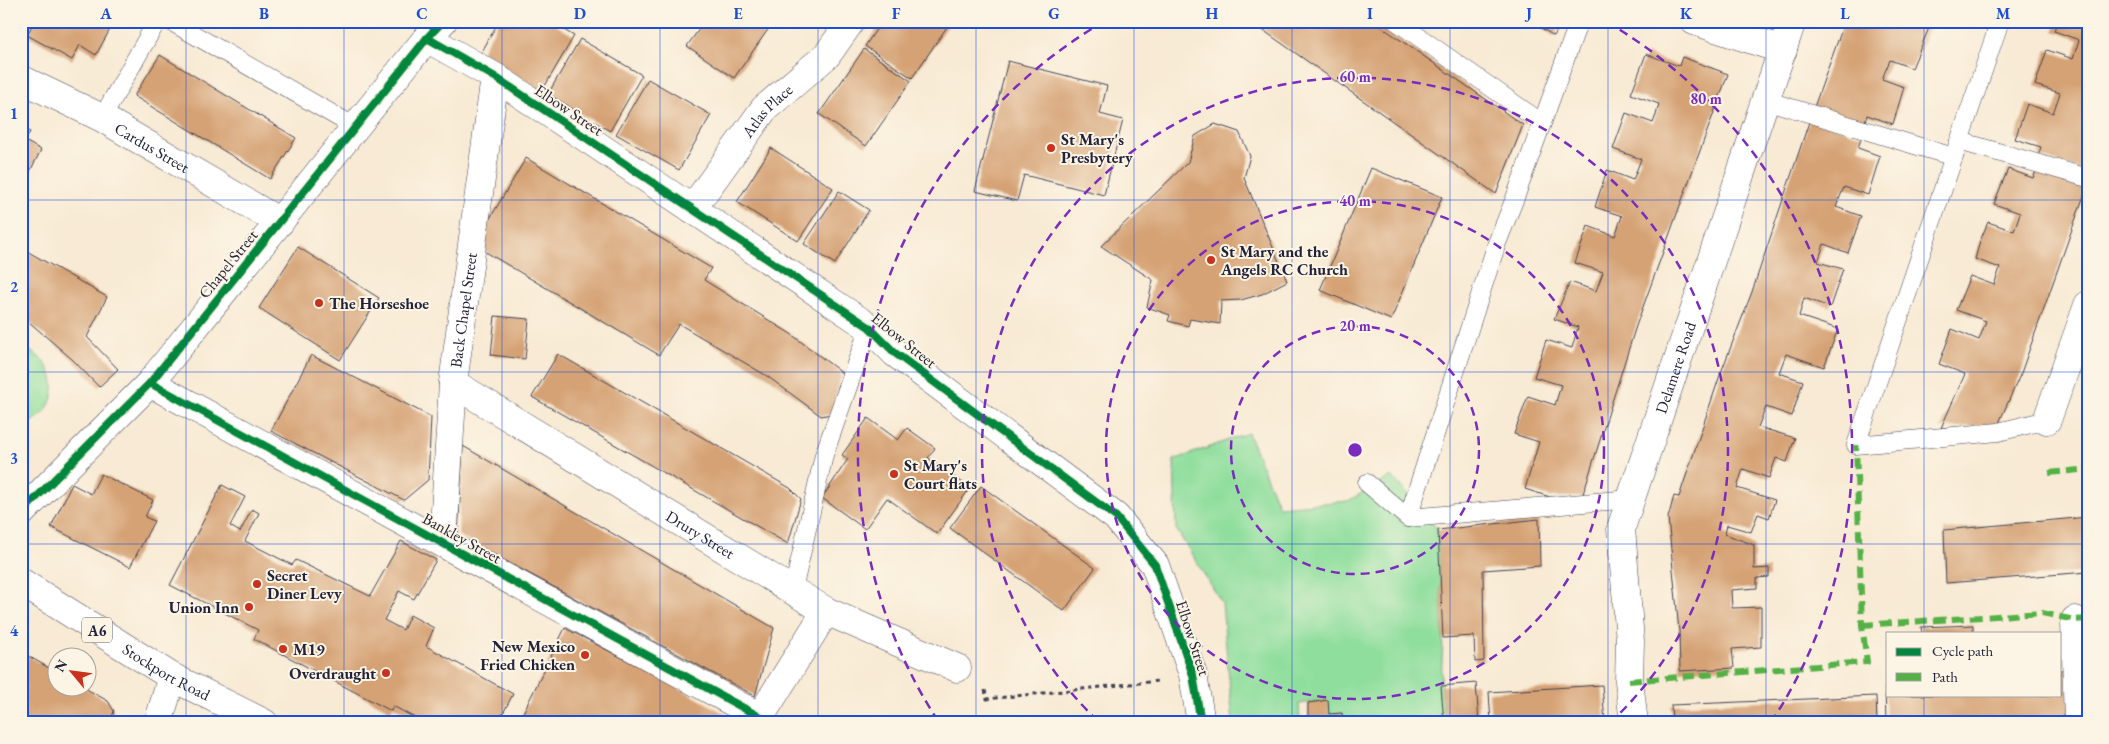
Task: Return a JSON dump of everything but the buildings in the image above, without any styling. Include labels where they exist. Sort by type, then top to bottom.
[{"type":"main road","name":"Atlas Place","points":[[692,209],[764,109],[827,55],[851,21]]},
{"type":"main road","points":[[1694,21],[1782,50]]},
{"type":"main road","name":"Delamere Road","points":[[1634,723],[1629,681],[1630,641],[1621,528],[1792,21]]},
{"type":"main road","name":"Chapel Street","points":[[21,513],[150,382],[435,30]]},
{"type":"main road","name":"Elbow Street","points":[[435,30],[495,77],[869,327],[894,353],[1116,517],[1155,565],[1193,675],[1201,723]]},
{"type":"main road","name":"Back Chapel Street","points":[[443,543],[453,383],[495,77]]},
{"type":"main road","name":"Cardus Street","points":[[21,79],[102,118],[280,222]]},
{"type":"main road","points":[[2047,420],[2088,305]]},
{"type":"main road","name":"Bankley Street","points":[[150,382],[760,720]]},
{"type":"main road","name":"Drury Street","points":[[453,383],[826,611],[957,668]]},
{"type":"main road","name":"Stockport Road","points":[[21,582],[172,677],[264,723]]},
{"type":"main road","points":[[760,720],[826,611]]},
{"type":"main road","points":[[2075,620],[2078,723]]},
{"type":"main road","points":[[158,723],[172,677]]},
{"type":"lane","points":[[102,118],[157,21]]},
{"type":"lane","points":[[170,21],[355,127]]},
{"type":"lane","points":[[1396,21],[1542,122]]},
{"type":"lane","points":[[1408,518],[1497,243],[1516,198],[1579,21]]},
{"type":"lane","points":[[2000,21],[1856,445],[1998,432],[2047,420]]},
{"type":"lane","points":[[1765,100],[1957,149],[2088,178]]},
{"type":"lane","points":[[793,590],[824,455],[869,327]]},
{"type":"lane","points":[[1366,482],[1408,518],[1630,498]]},
{"type":"path","points":[[957,668],[983,678],[986,699],[1193,675]]},
{"type":"green space","points":[[21,348],[35,354],[45,363],[51,375],[53,387],[51,399],[45,410],[35,419],[21,425]]},
{"type":"green space","points":[[1248,433],[1279,507],[1348,501],[1392,476],[1438,530],[1443,638],[1441,686],[1444,723],[1344,723],[1342,713],[1329,714],[1327,700],[1299,704],[1300,723],[1233,723],[1222,603],[1176,529],[1174,460]]},
{"type":"marked path","points":[[1629,681],[1867,662],[1862,625],[1856,445]]},
{"type":"marked path","points":[[2049,473],[2088,469]]},
{"type":"marked path","points":[[1862,625],[2042,613],[2075,620],[2088,619]]},
{"type":"cycle path","points":[[21,513],[150,383],[427,38],[443,21]]},
{"type":"cycle path","points":[[427,38],[495,77],[869,327],[895,353],[1116,517],[1155,565],[1193,675],[1201,723]]},
{"type":"cycle path","points":[[150,383],[760,717]]},
{"type":"place","name":"St Mary's Presbytery","points":[[1051,148]]},
{"type":"place","name":"St Mary and the Angels RC Church","points":[[1211,260]]},
{"type":"place","name":"The Horseshoe","points":[[319,303]]},
{"type":"place","name":"St Mary's Court flats","points":[[894,474]]},
{"type":"place","name":"Secret Diner Levy","points":[[257,584]]},
{"type":"place","name":"Union Inn","points":[[249,607]]},
{"type":"place","name":"M19","points":[[283,649]]},
{"type":"place","name":"New Mexico Fried Chicken","points":[[585,655]]},
{"type":"place","name":"Overdraught","points":[[386,673]]}]
